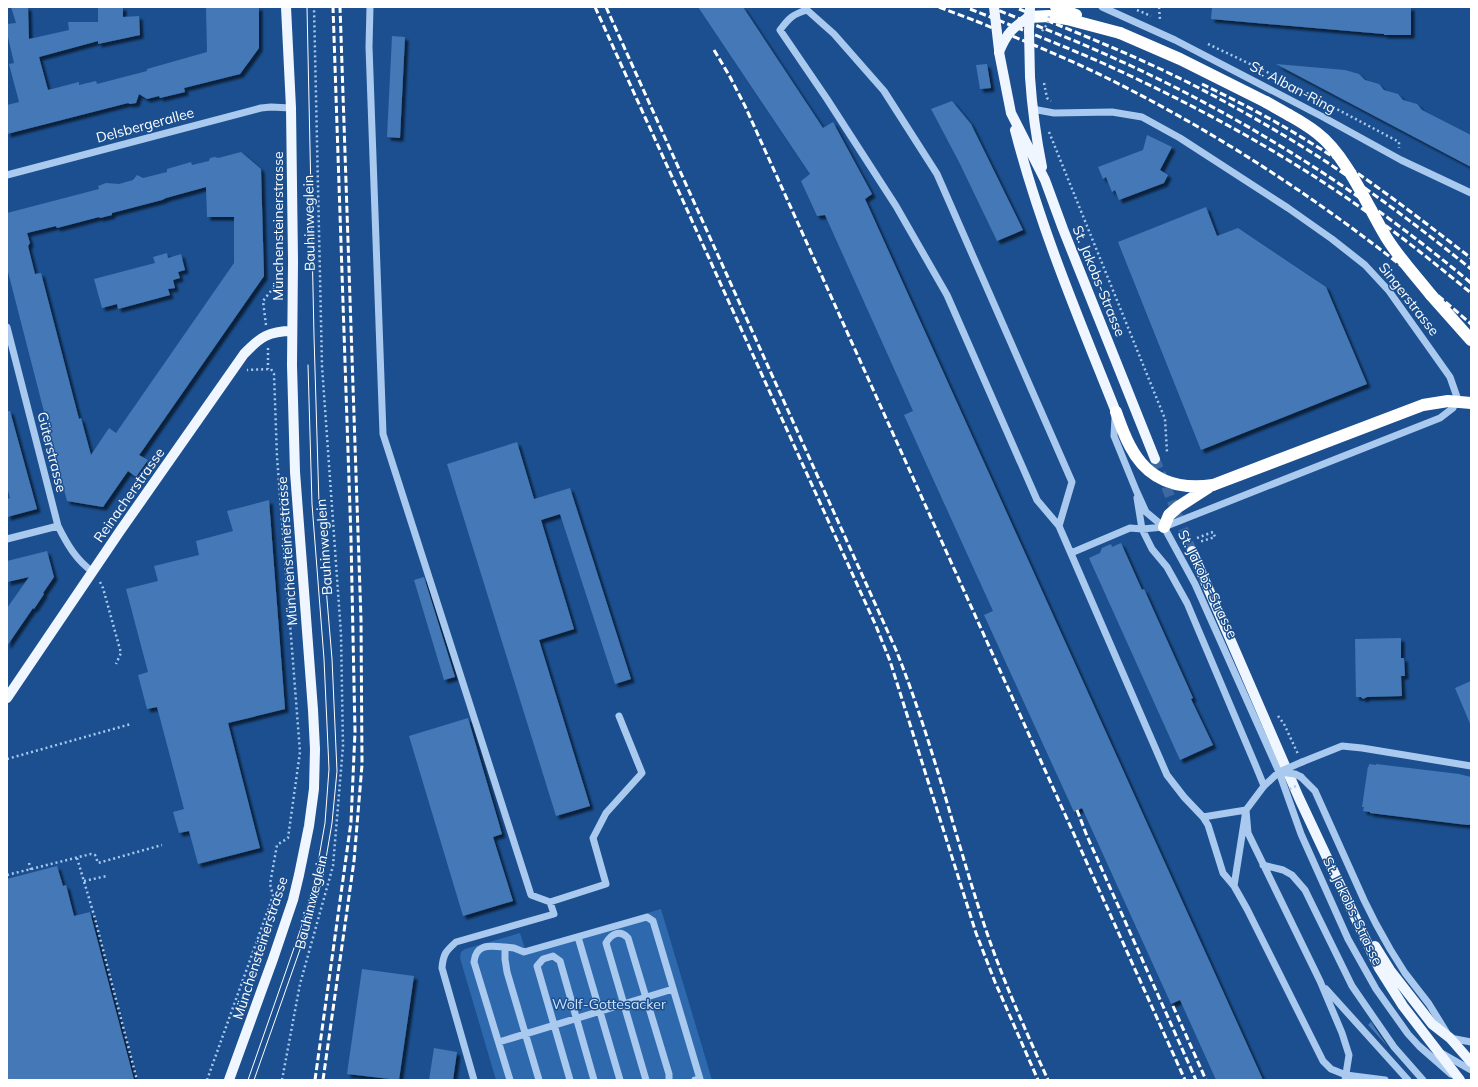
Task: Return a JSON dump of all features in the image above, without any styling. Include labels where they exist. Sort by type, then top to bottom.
[{"type":"highway","points":[[1069,7],[1120,33],[1180,59],[1225,81],[1288,114],[1317,132],[1333,148],[1341,159],[1387,239],[1406,266],[1471,340]]},
{"type":"highway","points":[[1030,11],[1052,11],[1120,33]]},
{"type":"highway","points":[[1164,527],[1169,515],[1178,507],[1214,485],[1423,405],[1448,400],[1471,403]]},
{"type":"highway","points":[[1116,412],[1130,447],[1150,473],[1178,486],[1198,487],[1214,485]]},
{"type":"main road","name":"Münchensteinerstrasse","points":[[229,1080],[273,959],[292,900],[309,826],[314,789],[315,749],[313,710],[295,472],[292,331],[293,262],[290,108],[286,7]]},
{"type":"main road","name":"St. Jakobs-Strasse","points":[[994,7],[999,52],[1011,113],[1045,180],[1063,229],[1155,459]]},
{"type":"main road","name":"St. Jakobs-Strasse","points":[[1030,11],[1030,77],[1032,109],[1036,138],[1045,180]]},
{"type":"main road","points":[[999,52],[1005,37],[1030,11]]},
{"type":"main road","points":[[1011,113],[1031,189],[1063,279],[1116,412]]},
{"type":"main road","name":"Reinacherstrasse","points":[[7,698],[120,531],[252,345],[268,334],[280,331],[292,331]]},
{"type":"main road","name":"St. Jakobs-Strasse","points":[[1192,550],[1299,798],[1379,968],[1403,1006],[1460,1080]]},
{"type":"main road","name":"St. Jakobs-Strasse","points":[[1352,911],[1390,970],[1432,1024],[1450,1038],[1471,1062]]},
{"type":"street","points":[[370,7],[370,55],[383,434],[531,895],[550,902],[606,884],[593,838],[606,813],[642,773],[619,716]]},
{"type":"street","name":"St. Alban-Ring","points":[[1102,7],[1175,40],[1323,117],[1401,160],[1471,193]]},
{"type":"street","points":[[1059,526],[1072,482],[937,174],[884,91],[834,34],[813,15],[807,10],[797,13],[789,18],[780,30],[827,99],[896,206],[947,296],[1037,500],[1059,526],[1166,776],[1203,817],[1208,825],[1223,873],[1234,886],[1247,909],[1323,1061],[1331,1070],[1345,1077],[1385,1080]]},
{"type":"street","name":"Delsbergerallee","points":[[7,175],[261,108],[290,108]]},
{"type":"street","name":"Singerstrasse","points":[[1032,109],[1054,113],[1112,112],[1142,118],[1180,138],[1257,188],[1332,239],[1365,265],[1378,278],[1389,291],[1450,377],[1457,397]]},
{"type":"street","name":"Güterstrasse","points":[[7,327],[58,526],[73,553],[93,572]]},
{"type":"street","points":[[1071,554],[1130,528],[1142,529],[1164,527],[1440,418],[1453,408],[1457,397],[1471,399]]},
{"type":"street","name":"St. Jakobs-Strasse","points":[[1116,412],[1114,436],[1136,490],[1146,512],[1164,527],[1195,584],[1279,772],[1301,834],[1348,939],[1376,989],[1408,1034],[1419,1046],[1460,1080]]},
{"type":"street","points":[[1136,490],[1142,529],[1152,549],[1167,566],[1186,603],[1264,786]]},
{"type":"street","points":[[7,539],[58,526]]},
{"type":"street","points":[[1234,886],[1246,810],[1264,786],[1279,772],[1342,746],[1471,766]]},
{"type":"street","points":[[1279,772],[1286,773],[1301,780]]},
{"type":"street","name":"St. Jakobs-Strasse","points":[[1301,780],[1315,791],[1364,900],[1390,949],[1405,973],[1429,1004],[1450,1038]]},
{"type":"street","points":[[1203,817],[1246,810]]},
{"type":"street","points":[[1246,810],[1248,833],[1320,981],[1342,1033],[1348,1055],[1345,1077]]},
{"type":"street","points":[[1263,864],[1283,870],[1292,875],[1305,890],[1352,986],[1394,1047],[1423,1080]]},
{"type":"street","points":[[474,1080],[442,968],[443,957],[448,948],[456,942],[554,914],[550,902]]},
{"type":"street","points":[[510,1080],[474,962],[477,952],[485,946],[514,948],[524,952],[647,917],[653,921],[700,1079],[695,1080]]},
{"type":"street","points":[[646,1080],[606,943],[608,938],[616,933],[625,934],[628,938],[669,1074],[669,1080]]},
{"type":"street","points":[[578,937],[620,1080]]},
{"type":"street","points":[[505,947],[507,972],[539,1080]]},
{"type":"street","points":[[570,1080],[537,966],[543,959],[553,956],[560,961],[594,1080]]},
{"type":"street","points":[[1320,981],[1336,1001],[1408,1080]]},
{"type":"street","points":[[498,1042],[673,989]]},
{"type":"street","points":[[1450,1038],[1471,1042]]},
{"type":"street","name":"St. Jakobs-Strasse","points":[[1438,1051],[1471,1070]]},
{"type":"path","name":"Bauhinweglein","points":[[282,1080],[300,984],[333,866],[343,746],[341,634],[322,366],[314,7]]},
{"type":"path","points":[[1141,7],[1143,12]]},
{"type":"path","points":[[1159,7],[1160,20]]},
{"type":"path","points":[[1042,37],[1042,30],[1048,23],[1052,11]]},
{"type":"path","points":[[1043,80],[1047,98],[1055,104],[1054,113]]},
{"type":"path","points":[[1046,125],[1165,419],[1167,455]]},
{"type":"path","points":[[268,369],[268,334],[263,301],[293,262]]},
{"type":"path","points":[[207,1080],[273,896],[270,884],[277,845],[288,838],[300,752],[277,457],[274,374],[272,369],[233,370]]},
{"type":"path","points":[[1197,538],[1213,532],[1215,537],[1204,541]]},
{"type":"path","points":[[93,572],[103,588],[120,653],[116,664]]},
{"type":"path","points":[[7,759],[131,724]]},
{"type":"path","points":[[1285,791],[1301,780]]},
{"type":"path","points":[[7,875],[93,854],[96,857],[98,864],[162,845]]},
{"type":"path","points":[[77,858],[137,1080]]},
{"type":"path","points":[[29,863],[30,870]]},
{"type":"path","points":[[84,881],[107,876]]},
{"type":"green space","name":"Wolf-Gottesacker","points":[[661,909],[712,1080],[496,1080],[460,958],[461,952],[465,949],[520,933],[525,949]]},
{"type":"building","points":[[11,7],[28,7],[29,39],[69,30],[68,22],[98,22],[98,7],[123,7],[123,17],[139,16],[140,35],[98,44],[98,41],[39,57],[48,90],[79,82],[79,85],[96,81],[97,84],[147,71],[147,69],[207,52],[206,7],[259,7],[259,48],[240,74],[184,88],[185,92],[160,98],[159,96],[147,99],[139,94],[136,103],[128,103],[7,134],[7,105],[19,102],[9,64],[14,63],[7,33],[7,24],[16,23]]},
{"type":"building","points":[[698,7],[743,7],[823,128],[833,122],[872,194],[865,199],[1263,1080],[1216,1080],[1180,1000],[1171,1004],[1082,808],[1074,812],[984,615],[993,611],[904,415],[913,411],[825,215],[817,216],[801,181],[810,174]]},
{"type":"building","points":[[1212,7],[1411,7],[1411,35],[1384,35],[1211,19]]},
{"type":"building","points":[[392,36],[405,37],[400,138],[387,137]]},
{"type":"building","points":[[987,64],[991,88],[980,89],[976,65]]},
{"type":"building","points":[[1276,64],[1345,70],[1359,74],[1365,80],[1379,84],[1384,90],[1398,94],[1403,100],[1417,104],[1422,110],[1471,135],[1471,167]]},
{"type":"building","points":[[952,101],[971,124],[1023,230],[997,241],[959,162],[931,109]]},
{"type":"building","points":[[1147,135],[1172,147],[1160,170],[1168,175],[1164,183],[1119,200],[1115,190],[1112,192],[1106,177],[1103,179],[1098,167],[1143,150]]},
{"type":"building","points":[[241,152],[261,169],[264,276],[139,455],[148,460],[136,477],[128,471],[103,507],[67,501],[7,268],[7,213],[99,189],[98,186],[106,183],[119,184],[133,180],[137,175],[143,178],[167,172],[167,169],[191,162],[192,165],[209,161],[210,158],[218,158]],"holes":[[[206,187],[207,217],[234,217],[234,263],[116,433],[109,428],[91,455],[81,418],[79,419],[41,273],[35,274],[28,246],[30,243],[27,233],[56,226],[57,228],[112,215],[112,213]]]},
{"type":"building","points":[[1206,207],[1217,236],[1238,228],[1326,287],[1367,384],[1201,450],[1118,242]]},
{"type":"building","points":[[167,253],[168,258],[181,254],[185,270],[178,272],[180,278],[173,280],[175,288],[168,289],[170,295],[118,309],[117,304],[102,308],[94,279],[155,263],[153,257]]},
{"type":"building","points":[[7,411],[10,411],[37,509],[7,517],[7,499],[10,498],[7,487]]},
{"type":"building","points":[[517,442],[534,499],[570,488],[631,679],[615,684],[560,514],[541,520],[574,629],[539,640],[590,806],[556,816],[447,464]]},
{"type":"building","points":[[269,500],[285,709],[228,723],[260,848],[198,864],[189,831],[179,833],[173,812],[184,809],[157,707],[147,709],[138,675],[148,672],[126,589],[158,581],[154,566],[199,555],[196,541],[233,531],[227,511]]},
{"type":"building","points":[[1121,543],[1142,590],[1144,589],[1193,698],[1191,699],[1213,745],[1180,760],[1089,558],[1100,553],[1102,548],[1111,544],[1112,547]]},
{"type":"building","points":[[47,551],[54,577],[34,609],[33,608],[7,646],[7,608],[29,577],[7,582],[7,561]]},
{"type":"building","points":[[424,577],[455,677],[444,680],[414,580]]},
{"type":"building","points":[[1401,638],[1401,658],[1404,658],[1405,676],[1401,676],[1402,696],[1367,697],[1363,699],[1361,697],[1356,697],[1355,639]]},
{"type":"building","points":[[1471,681],[1471,726],[1455,688]]},
{"type":"building","points":[[468,718],[502,834],[493,837],[513,901],[463,916],[409,736]]},
{"type":"building","points":[[1369,764],[1459,774],[1471,777],[1471,824],[1459,824],[1363,811],[1364,807],[1362,807]]},
{"type":"building","points":[[57,866],[63,886],[66,885],[74,916],[90,912],[134,1080],[7,1080],[7,879]]},
{"type":"building","points":[[362,969],[414,976],[399,1080],[347,1074]]},
{"type":"building","points":[[1371,1022],[1388,1047],[1368,1025]]},
{"type":"building","points":[[434,1048],[457,1052],[453,1080],[429,1080]]},
{"type":"tunnel","points":[[1155,459],[1192,551]]},
{"type":"tram line","points":[[254,1080],[322,882],[332,823],[337,771],[332,659],[319,504],[307,7]]},
{"type":"tram line","points":[[248,1080],[301,928],[315,880],[325,823],[329,769],[324,659],[312,504],[308,365]]},
{"type":"railway","points":[[315,1080],[351,822],[355,732],[351,539],[333,7]]},
{"type":"railway","points":[[323,1080],[354,861],[362,765],[361,620],[340,7]]},
{"type":"railway","points":[[595,7],[876,626],[890,661],[976,933],[995,982],[1038,1080]]},
{"type":"railway","points":[[606,7],[896,650],[909,683],[931,750],[989,939],[1013,1000],[1048,1080]]},
{"type":"railway","points":[[939,7],[981,23]]},
{"type":"railway","points":[[990,7],[1116,59],[1164,82],[1256,132],[1301,159],[1388,218],[1471,283]]},
{"type":"railway","points":[[970,9],[1082,54],[1131,76],[1230,126],[1262,144],[1324,183],[1369,214],[1414,247],[1471,293]]},
{"type":"railway","points":[[1019,9],[1155,67],[1199,88],[1262,122],[1322,159],[1379,198],[1471,269]]},
{"type":"railway","points":[[976,21],[1048,51],[1117,83],[1211,134],[1302,192],[1345,223],[1430,289],[1471,324]]},
{"type":"railway","points":[[714,50],[745,106],[1185,1080]]},
{"type":"railway","points":[[1202,84],[1271,119],[1332,156],[1392,198],[1471,258]]},
{"type":"railway","points":[[1077,810],[1087,836],[1196,1080]]},
{"type":"railway","points":[[1173,1006],[1206,1080]]}]
